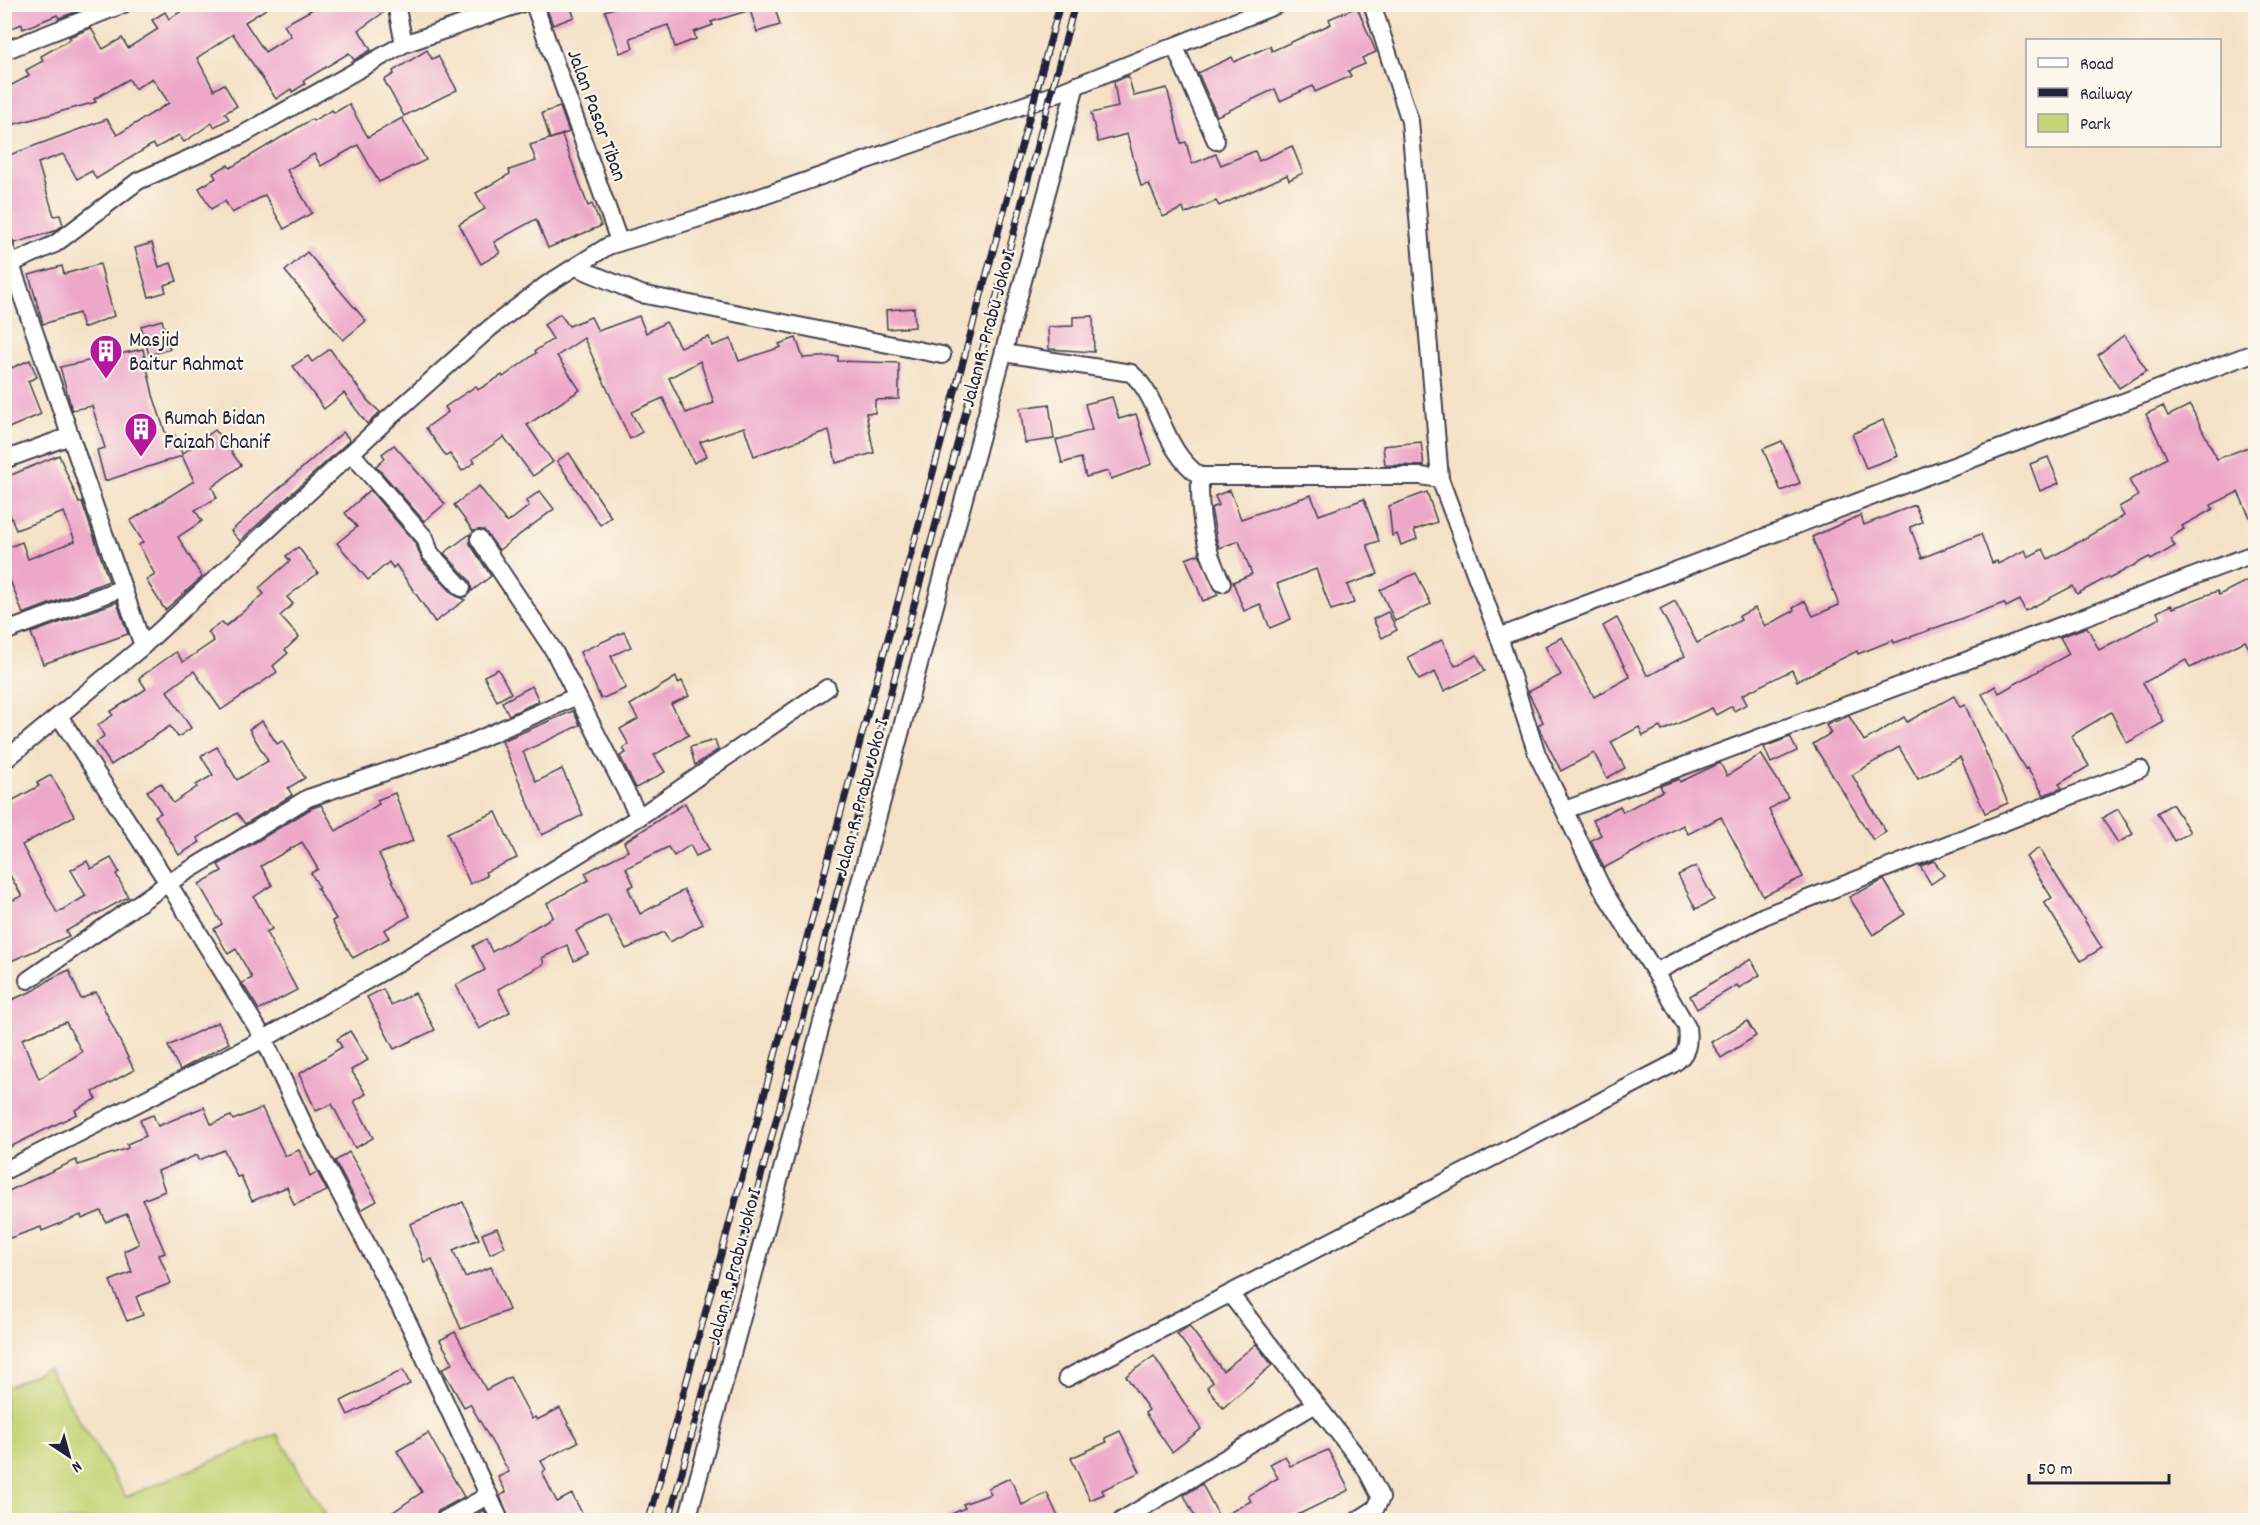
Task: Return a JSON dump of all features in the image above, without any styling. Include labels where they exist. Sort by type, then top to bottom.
[{"type":"street","points":[[4,51],[124,4]]},
{"type":"street","points":[[396,4],[404,44]]},
{"type":"street","points":[[9,266],[55,244],[138,181],[240,136],[404,44],[520,4]]},
{"type":"street","name":"Jalan Pasar Tiban","points":[[534,4],[613,243]]},
{"type":"street","points":[[4,761],[59,716],[490,328],[546,285],[613,243],[706,216],[1076,86],[1279,4]]},
{"type":"street","points":[[1067,1378],[1680,1060],[1688,1048],[1687,1027],[1604,892],[1537,754],[1499,637],[1440,479],[1411,129],[1372,4]]},
{"type":"street","points":[[1174,47],[1216,141]]},
{"type":"street","name":"Jalan R. Prabu Joko I","points":[[687,1521],[1076,86]]},
{"type":"street","points":[[4,244],[9,266],[141,640]]},
{"type":"street","points":[[582,263],[641,294],[942,354]]},
{"type":"street","points":[[1499,637],[2256,352]]},
{"type":"street","points":[[1004,353],[1131,373],[1143,387],[1168,441],[1188,467],[1200,476],[1421,476],[1440,479]]},
{"type":"street","points":[[4,460],[70,436]]},
{"type":"street","points":[[352,454],[425,538],[430,553],[462,588]]},
{"type":"street","points":[[1200,476],[1199,512],[1211,560],[1222,584]]},
{"type":"street","points":[[479,539],[539,627],[578,696],[639,817]]},
{"type":"street","points":[[1565,810],[2256,554]]},
{"type":"street","points":[[4,632],[123,588]]},
{"type":"street","points":[[4,1171],[264,1039],[459,928],[639,817],[827,688]]},
{"type":"street","points":[[28,980],[168,883],[308,798],[466,745],[578,696]]},
{"type":"street","points":[[59,716],[168,883],[264,1039],[304,1125],[409,1324],[500,1521]]},
{"type":"street","points":[[1655,972],[1764,916],[2140,769]]},
{"type":"street","points":[[1230,1294],[1314,1405],[1365,1467],[1378,1488],[1381,1498],[1375,1509],[1358,1521]]},
{"type":"street","points":[[1122,1521],[1314,1405]]},
{"type":"street","points":[[444,1521],[489,1495]]},
{"type":"green space","points":[[48,1368],[126,1497],[277,1434],[329,1520],[5,1520],[5,1388]]},
{"type":"building","points":[[4,4],[82,5],[79,6],[81,10],[59,18],[57,15],[23,29],[22,24],[4,31]]},
{"type":"building","points":[[193,4],[274,4],[245,22],[265,52],[291,36],[284,25],[322,4],[386,4],[387,10],[359,30],[371,50],[354,60],[349,53],[303,81],[305,84],[292,92],[291,89],[276,99],[233,34],[197,58],[214,90],[224,84],[237,106],[225,113],[229,119],[214,127],[212,123],[184,142],[179,135],[156,148],[153,144],[96,179],[92,171],[77,179],[63,154],[38,163],[54,216],[60,215],[63,225],[55,231],[15,243],[6,234],[4,226],[4,157],[107,119],[117,135],[169,103],[152,78],[135,89],[129,79],[94,99],[96,102],[4,127],[4,89],[29,76],[26,70],[43,61],[41,56],[71,39],[69,37],[91,28],[103,49],[122,38],[128,48],[158,29],[152,20],[165,12],[169,19]]},
{"type":"building","points":[[545,4],[570,4],[574,17],[553,25]]},
{"type":"building","points":[[626,4],[774,4],[780,25],[757,32],[750,10],[711,22],[713,25],[694,32],[696,39],[675,47],[668,25],[630,38],[633,48],[620,53],[605,11]]},
{"type":"building","points":[[1357,7],[1376,52],[1362,58],[1365,64],[1348,71],[1351,76],[1315,92],[1313,86],[1280,101],[1275,89],[1217,116],[1198,73],[1232,57],[1234,62],[1270,46],[1272,51],[1331,24],[1329,19]]},
{"type":"building","points":[[427,50],[432,59],[438,56],[457,90],[404,116],[384,80],[394,74],[393,71]]},
{"type":"building","points":[[1128,76],[1134,96],[1167,88],[1181,143],[1186,142],[1192,164],[1216,154],[1221,165],[1255,151],[1259,161],[1292,146],[1303,173],[1289,180],[1287,175],[1219,206],[1216,201],[1185,214],[1183,208],[1163,217],[1149,184],[1141,186],[1127,134],[1098,142],[1091,113],[1118,107],[1114,82]]},
{"type":"building","points":[[349,104],[368,137],[402,118],[426,160],[379,182],[358,145],[321,166],[314,154],[287,170],[312,213],[284,229],[265,195],[232,213],[225,201],[211,209],[199,188],[216,178],[213,173],[228,165],[230,168],[312,119],[313,121],[332,110],[334,113]]},
{"type":"building","points":[[560,107],[569,132],[550,139],[542,113]]},
{"type":"building","points":[[562,135],[588,206],[592,204],[601,226],[548,248],[536,219],[494,242],[500,253],[481,264],[459,224],[485,209],[476,193],[510,174],[509,170],[536,161],[530,145]]},
{"type":"building","points":[[152,243],[159,267],[171,263],[177,281],[164,285],[166,292],[149,297],[135,248]]},
{"type":"building","points":[[307,252],[366,321],[343,340],[285,271]]},
{"type":"building","points":[[100,264],[114,316],[83,328],[79,313],[43,324],[29,275],[62,266],[64,274]]},
{"type":"building","points":[[914,308],[915,327],[887,329],[886,310]]},
{"type":"building","points":[[560,314],[569,326],[591,317],[598,331],[639,316],[646,333],[666,322],[680,347],[709,337],[712,346],[731,339],[739,361],[781,347],[779,344],[796,338],[803,358],[838,356],[838,361],[899,363],[899,399],[875,400],[875,413],[866,413],[874,453],[836,463],[829,430],[754,456],[744,427],[700,442],[707,456],[694,463],[663,398],[631,412],[642,432],[630,439],[584,338],[557,356],[580,390],[527,425],[553,462],[533,476],[504,437],[472,459],[475,462],[462,471],[450,454],[446,456],[426,428],[448,412],[445,407],[476,386],[478,390],[502,375],[503,377],[553,339],[544,325]],"holes":[[[700,361],[714,403],[686,413],[669,378]]]},
{"type":"building","points":[[1093,316],[1094,352],[1049,349],[1048,327],[1073,326],[1073,317]]},
{"type":"building","points":[[162,320],[170,349],[149,355],[141,326]]},
{"type":"building","points":[[2124,335],[2147,371],[2119,388],[2098,355]]},
{"type":"building","points":[[143,349],[153,395],[167,438],[175,435],[182,454],[215,430],[241,465],[212,487],[217,498],[195,510],[202,521],[178,537],[202,577],[165,610],[146,580],[155,575],[139,545],[143,542],[130,521],[194,481],[182,456],[105,481],[97,450],[105,448],[92,406],[72,410],[60,367]]},
{"type":"building","points":[[330,349],[368,401],[380,412],[367,424],[344,393],[324,409],[293,366],[308,356],[312,362]]},
{"type":"building","points":[[30,360],[37,377],[28,381],[41,414],[4,430],[4,371]]},
{"type":"building","points":[[1112,397],[1119,419],[1136,414],[1152,464],[1111,479],[1108,471],[1086,477],[1081,458],[1062,463],[1056,440],[1092,430],[1085,404]]},
{"type":"building","points":[[1049,404],[1054,439],[1025,443],[1020,408]]},
{"type":"building","points":[[2190,405],[2217,459],[2256,444],[2256,530],[2238,492],[2211,505],[2213,509],[2182,526],[2184,529],[2170,538],[2175,546],[2151,560],[2149,557],[2077,594],[2073,586],[2025,611],[2020,600],[2006,607],[2004,603],[1894,643],[1893,640],[1858,654],[1857,651],[1797,681],[1792,670],[1742,695],[1747,704],[1734,711],[1732,706],[1716,715],[1712,708],[1662,731],[1660,727],[1643,736],[1639,727],[1611,742],[1625,768],[1607,778],[1594,753],[1561,771],[1538,725],[1543,722],[1528,692],[1561,675],[1545,646],[1562,637],[1594,697],[1630,677],[1603,626],[1617,618],[1647,675],[1650,675],[1685,656],[1660,609],[1675,601],[1697,643],[1741,620],[1739,616],[1755,608],[1765,626],[1794,611],[1793,608],[1805,601],[1813,616],[1839,605],[1812,537],[1861,515],[1864,525],[1915,505],[1922,522],[1910,527],[1922,558],[1981,534],[1992,563],[1997,561],[1998,564],[2025,550],[2028,557],[2043,549],[2048,559],[2124,516],[2119,507],[2138,496],[2129,480],[2167,458],[2146,414],[2163,406],[2168,416]]},
{"type":"building","points":[[1883,420],[1898,456],[1866,468],[1852,434]]},
{"type":"building","points":[[343,432],[350,440],[240,541],[231,531]]},
{"type":"building","points":[[1782,441],[1800,483],[1781,491],[1763,449]]},
{"type":"building","points":[[1421,442],[1424,466],[1385,465],[1383,446]]},
{"type":"building","points":[[394,445],[445,504],[424,521],[376,466],[385,458],[382,454]]},
{"type":"building","points":[[569,453],[611,517],[600,525],[557,461]]},
{"type":"building","points":[[59,455],[79,503],[82,502],[109,581],[23,614],[4,564],[4,549],[22,542],[28,559],[75,541],[64,512],[16,530],[4,499],[4,478]]},
{"type":"building","points":[[2048,457],[2059,483],[2040,491],[2030,464]]},
{"type":"building","points":[[479,486],[507,523],[529,506],[526,501],[540,491],[554,509],[499,550],[484,530],[473,531],[454,505]]},
{"type":"building","points":[[370,490],[416,544],[422,560],[454,595],[465,600],[435,622],[396,565],[393,568],[389,562],[368,580],[337,543],[357,527],[345,513]]},
{"type":"building","points":[[1230,490],[1241,519],[1311,495],[1319,515],[1364,499],[1379,541],[1367,545],[1378,574],[1347,585],[1354,603],[1331,610],[1316,569],[1277,584],[1291,619],[1270,628],[1260,604],[1244,611],[1233,582],[1252,574],[1239,541],[1219,548],[1211,508],[1219,505],[1215,496]]},
{"type":"building","points":[[1427,492],[1437,522],[1414,530],[1417,539],[1401,545],[1397,534],[1392,536],[1389,506]]},
{"type":"building","points":[[470,534],[470,544],[491,576],[472,591],[470,581],[444,553]]},
{"type":"building","points":[[298,547],[318,573],[287,597],[293,604],[280,616],[299,637],[285,650],[288,653],[273,666],[277,672],[221,710],[194,671],[167,691],[191,728],[178,737],[170,726],[111,765],[96,742],[104,736],[98,725],[113,715],[110,712],[146,689],[139,678],[176,652],[183,662],[214,641],[208,632],[222,622],[226,626],[264,594],[259,588],[290,561],[286,556]]},
{"type":"building","points":[[1199,554],[1218,595],[1203,601],[1186,559]]},
{"type":"building","points":[[1416,573],[1431,604],[1395,621],[1380,590]]},
{"type":"building","points":[[2256,576],[2256,661],[2245,641],[2190,668],[2186,660],[2143,683],[2164,722],[2127,743],[2111,712],[2071,736],[2089,766],[2059,784],[2062,788],[2044,795],[2027,768],[2025,769],[1982,694],[1995,686],[1999,693],[2069,654],[2060,637],[2087,627],[2099,650],[2160,618],[2157,612],[2171,605],[2173,608],[2217,591],[2219,595]]},
{"type":"building","points":[[117,602],[128,634],[43,664],[31,633]]},
{"type":"building","points":[[1388,612],[1397,630],[1382,638],[1373,619]]},
{"type":"building","points":[[624,632],[631,647],[611,656],[626,688],[601,699],[580,652]]},
{"type":"building","points":[[1442,640],[1455,666],[1477,655],[1485,671],[1444,691],[1435,672],[1419,680],[1408,657]]},
{"type":"building","points":[[498,669],[511,693],[497,701],[484,676]]},
{"type":"building","points":[[676,677],[678,683],[682,681],[689,696],[671,704],[689,735],[654,755],[665,772],[636,788],[620,756],[626,753],[623,748],[629,745],[620,729],[638,719],[630,705]]},
{"type":"building","points":[[532,686],[539,701],[509,715],[502,702]]},
{"type":"building","points":[[1954,696],[1960,707],[1965,705],[2008,803],[1985,813],[1960,757],[1918,779],[1899,747],[1852,775],[1886,832],[1873,840],[1813,744],[1831,733],[1826,725],[1849,716],[1864,741],[1904,717],[1907,722]]},
{"type":"building","points":[[573,711],[580,725],[523,752],[536,782],[562,769],[583,815],[542,835],[502,741]]},
{"type":"building","points":[[262,721],[277,744],[282,741],[305,778],[288,788],[292,795],[245,824],[237,813],[197,838],[200,842],[179,855],[155,816],[161,813],[147,791],[161,783],[173,803],[213,775],[201,756],[217,747],[237,780],[268,761],[249,729]]},
{"type":"building","points":[[1790,737],[1797,751],[1771,763],[1764,747]]},
{"type":"building","points":[[715,740],[718,750],[695,765],[690,747]]},
{"type":"building","points":[[1761,754],[1788,797],[1769,810],[1803,877],[1763,896],[1721,817],[1688,834],[1683,825],[1604,868],[1591,840],[1601,835],[1593,820],[1620,806],[1623,812],[1663,791],[1660,786],[1679,779],[1680,782],[1720,763],[1727,776]]},
{"type":"building","points":[[51,775],[74,816],[22,845],[57,913],[86,896],[71,870],[87,861],[91,869],[111,858],[119,872],[116,874],[128,897],[66,931],[69,936],[4,964],[4,904],[22,896],[4,865],[4,805],[39,786],[37,783]]},
{"type":"building","points":[[395,793],[413,841],[379,854],[410,916],[384,930],[389,938],[353,958],[332,921],[336,919],[317,888],[319,887],[311,873],[318,869],[302,842],[261,866],[272,885],[254,897],[272,929],[266,932],[297,990],[259,1010],[242,983],[252,978],[236,949],[228,954],[214,929],[222,924],[199,884],[222,871],[218,865],[312,808],[321,805],[336,831],[379,804],[377,800]]},
{"type":"building","points":[[685,803],[709,850],[696,856],[690,845],[674,856],[668,847],[626,868],[634,885],[628,888],[640,914],[684,890],[703,924],[670,942],[664,932],[626,949],[607,915],[576,931],[588,954],[574,961],[567,945],[542,958],[544,964],[498,989],[510,1012],[479,1029],[456,985],[485,970],[473,946],[486,939],[492,952],[553,917],[547,903],[589,880],[585,873],[628,851],[624,842]]},
{"type":"building","points":[[2172,804],[2190,832],[2174,841],[2157,813]]},
{"type":"building","points":[[2118,809],[2133,834],[2118,843],[2102,818]]},
{"type":"building","points":[[496,812],[517,858],[485,872],[487,876],[470,884],[447,833]]},
{"type":"building","points":[[2039,848],[2102,948],[2081,961],[2044,902],[2052,898],[2026,857]]},
{"type":"building","points":[[1934,861],[1944,875],[1931,884],[1920,866]]},
{"type":"building","points":[[1696,866],[1714,900],[1696,909],[1678,875]]},
{"type":"building","points":[[1884,880],[1905,914],[1873,935],[1849,897]]},
{"type":"building","points":[[1751,959],[1760,975],[1739,988],[1737,985],[1697,1009],[1690,996]]},
{"type":"building","points":[[69,970],[81,999],[96,992],[134,1070],[93,1092],[96,1099],[75,1110],[77,1114],[4,1150],[4,1003],[35,990]],"holes":[[[66,1022],[82,1052],[39,1079],[22,1039]]]},
{"type":"building","points":[[383,989],[391,1005],[415,993],[435,1030],[394,1049],[367,997]]},
{"type":"building","points":[[1747,1021],[1756,1036],[1721,1058],[1711,1042]]},
{"type":"building","points":[[218,1022],[229,1043],[180,1070],[168,1046]]},
{"type":"building","points":[[350,1031],[368,1060],[351,1070],[366,1094],[354,1101],[373,1138],[355,1148],[332,1104],[316,1111],[299,1074],[342,1047],[337,1039]]},
{"type":"building","points":[[204,1107],[211,1124],[231,1116],[233,1120],[262,1108],[285,1156],[299,1150],[310,1176],[317,1172],[327,1191],[294,1205],[287,1187],[252,1201],[241,1176],[237,1177],[224,1150],[199,1160],[197,1155],[158,1171],[165,1191],[143,1200],[165,1253],[159,1255],[171,1283],[136,1297],[143,1315],[127,1321],[110,1281],[132,1272],[124,1251],[139,1244],[127,1214],[106,1222],[101,1211],[82,1219],[81,1215],[42,1231],[41,1227],[10,1238],[4,1225],[4,1193],[76,1160],[78,1165],[128,1148],[127,1144],[146,1136],[140,1120],[153,1115],[158,1126]]},
{"type":"building","points":[[349,1152],[377,1201],[361,1210],[335,1161]]},
{"type":"building","points":[[463,1202],[479,1239],[453,1250],[465,1277],[491,1267],[509,1310],[461,1329],[432,1259],[424,1262],[410,1224]]},
{"type":"building","points":[[497,1228],[505,1247],[490,1254],[482,1234]]},
{"type":"building","points":[[1189,1326],[1223,1371],[1256,1344],[1272,1365],[1223,1408],[1207,1387],[1213,1382],[1177,1334]]},
{"type":"building","points":[[455,1332],[486,1390],[510,1377],[532,1419],[535,1417],[537,1420],[560,1408],[578,1442],[541,1461],[546,1470],[542,1472],[557,1502],[572,1494],[586,1521],[510,1521],[500,1496],[506,1492],[498,1477],[509,1472],[470,1404],[464,1407],[442,1369],[453,1363],[440,1340]]},
{"type":"building","points":[[1154,1356],[1201,1429],[1172,1452],[1145,1413],[1149,1410],[1126,1376]]},
{"type":"building","points":[[403,1370],[410,1384],[348,1415],[341,1401]]},
{"type":"building","points":[[1120,1431],[1140,1472],[1102,1490],[1104,1494],[1090,1500],[1071,1458],[1107,1442],[1105,1438]]},
{"type":"building","points":[[428,1433],[464,1497],[438,1511],[434,1521],[380,1521],[422,1492],[397,1451]]},
{"type":"building","points":[[1328,1450],[1349,1490],[1285,1521],[1197,1521],[1184,1495],[1202,1484],[1220,1518],[1251,1501],[1248,1496],[1278,1478],[1270,1464],[1285,1456],[1290,1466]]},
{"type":"building","points":[[1010,1478],[1022,1505],[1047,1493],[1060,1521],[936,1521],[965,1508],[963,1504],[991,1494],[988,1488]]},
{"type":"building","points":[[484,1510],[489,1521],[465,1521]]},
{"type":"railway","points":[[649,1520],[1060,4]]},
{"type":"railway","points":[[669,1520],[1075,4]]},
{"type":"place","name":"Masjid Baitur Rahmat","points":[[106,380]]},
{"type":"place","name":"Rumah Bidan Faizah Chanif","points":[[141,458]]}]
